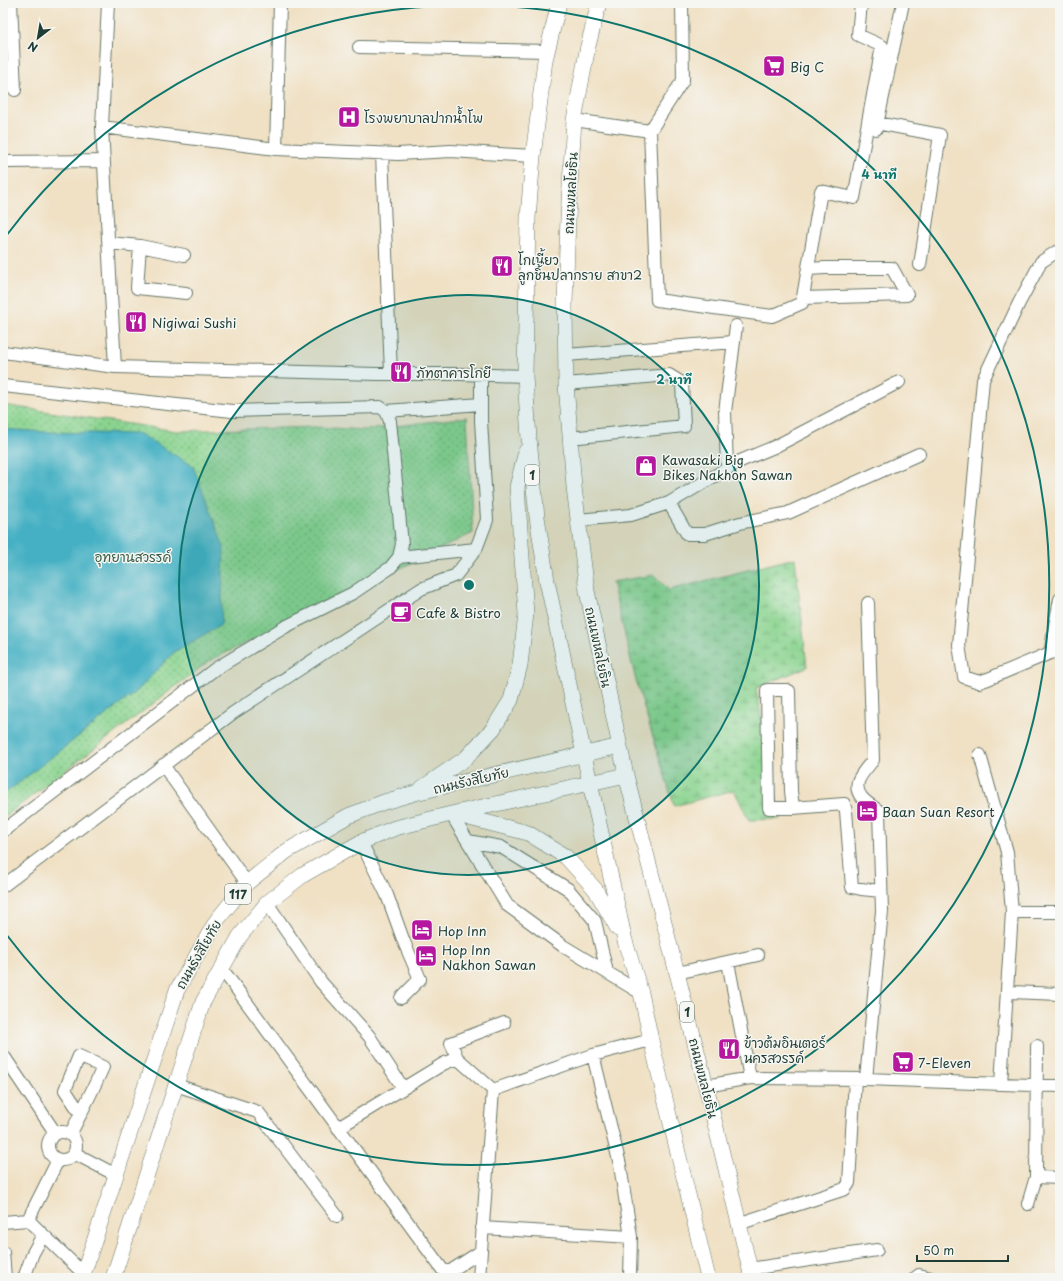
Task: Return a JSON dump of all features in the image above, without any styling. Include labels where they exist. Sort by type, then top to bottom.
[{"type":"main road","name":"1","points":[[559,3],[545,60],[533,156],[527,250],[525,376],[528,439],[537,517],[547,581],[625,942],[641,993],[708,1278]]},
{"type":"main road","name":"ถนนพหลโยธิน","points":[[599,3],[588,46],[574,120],[567,234],[565,304],[566,384],[574,487],[587,591],[626,775],[706,1086],[751,1274]]},
{"type":"main road","points":[[415,793],[466,758],[493,729],[511,700],[520,666],[526,614],[518,487],[528,439]]},
{"type":"main road","name":"ถนนรังสิโยทัย","points":[[83,1276],[177,990],[216,920],[247,883],[287,851],[348,816],[384,802],[415,793],[620,746]]},
{"type":"main road","name":"117","points":[[113,1278],[203,1002],[240,936],[267,903],[303,875],[361,842],[395,828],[626,775]]},
{"type":"main road","points":[[451,814],[528,833],[566,857],[595,889],[625,942]]},
{"type":"street","points":[[11,3],[15,90]]},
{"type":"street","points":[[108,3],[102,127],[116,367]]},
{"type":"street","points":[[276,149],[280,3]]},
{"type":"street","points":[[682,3],[683,80],[650,131],[657,300],[772,316],[802,303],[821,191],[854,198],[882,46],[858,35],[861,3]]},
{"type":"street","points":[[860,205],[903,3]]},
{"type":"street","points":[[359,47],[547,51]]},
{"type":"street","points":[[574,120],[650,131]]},
{"type":"street","points":[[877,123],[940,135],[920,265]]},
{"type":"street","points":[[102,127],[276,149],[382,154],[451,151],[533,156]]},
{"type":"street","points":[[382,154],[391,373]]},
{"type":"street","points":[[3,162],[104,161]]},
{"type":"street","points":[[109,243],[140,246],[184,256]]},
{"type":"street","points":[[140,246],[137,288],[186,293]]},
{"type":"street","points":[[1060,252],[1056,252],[1041,262],[1019,303],[983,380],[959,645],[964,677],[979,682],[1055,652],[1060,599]]},
{"type":"street","points":[[803,298],[907,295],[892,268],[808,269]]},
{"type":"street","points":[[727,468],[725,412],[736,326]]},
{"type":"street","points":[[566,355],[734,342]]},
{"type":"street","points":[[3,352],[116,367],[525,376]]},
{"type":"street","points":[[3,886],[232,713],[414,593],[456,575],[476,549],[487,520],[481,404],[481,374]]},
{"type":"street","points":[[566,384],[669,375],[682,382],[684,426],[570,438]]},
{"type":"street","points":[[578,520],[631,515],[669,503],[738,462],[774,447],[899,382]]},
{"type":"street","points":[[3,386],[232,411],[380,407],[386,411],[390,421],[402,544],[399,557],[390,568],[353,593],[285,627],[215,669],[3,831]]},
{"type":"street","points":[[386,411],[481,404]]},
{"type":"street","points":[[669,503],[687,534],[705,534],[740,523],[788,513],[919,454]]},
{"type":"street","points":[[399,557],[476,549]]},
{"type":"street","points":[[738,1224],[845,1189],[849,1183],[860,1079],[882,910],[879,811],[865,801],[858,793],[858,782],[873,760],[868,603]]},
{"type":"street","points":[[793,808],[791,791],[789,691],[767,690],[768,808],[793,808],[844,804],[846,811],[852,887],[881,891]]},
{"type":"street","points":[[980,755],[1006,852],[1012,912],[1001,1084]]},
{"type":"street","points":[[163,765],[247,883]]},
{"type":"street","points":[[451,814],[507,905],[563,946],[641,993]]},
{"type":"street","points":[[468,841],[501,847],[568,889],[595,921],[607,972]]},
{"type":"street","points":[[361,842],[386,895],[420,979],[401,998]]},
{"type":"street","points":[[267,903],[321,982],[368,1036],[403,1088]]},
{"type":"street","points":[[1012,912],[1060,912]]},
{"type":"street","points":[[677,973],[758,955]]},
{"type":"street","points":[[728,962],[750,1078]]},
{"type":"street","points":[[222,969],[442,1269],[449,1272],[480,1252]]},
{"type":"street","points":[[1008,992],[1060,994]]},
{"type":"street","points":[[493,1090],[457,1058],[451,1043],[504,1023]]},
{"type":"street","points":[[493,1090],[594,1055],[651,1040]]},
{"type":"street","points":[[1028,1204],[1036,1177],[1037,1046]]},
{"type":"street","points":[[3,1055],[56,1134]]},
{"type":"street","points":[[594,1055],[620,1165],[631,1237],[630,1278]]},
{"type":"street","points":[[338,1128],[443,1064],[457,1058]]},
{"type":"street","points":[[706,1086],[750,1078],[860,1079],[1060,1086]]},
{"type":"street","points":[[176,1085],[258,1112],[337,1216]]},
{"type":"street","points":[[479,1278],[493,1090]]},
{"type":"street","points":[[70,1135],[80,1114]]},
{"type":"street","points":[[61,1132],[70,1135],[76,1143],[74,1153],[68,1159],[58,1160],[50,1154],[48,1150],[49,1140],[56,1134],[61,1132]]},
{"type":"street","points":[[74,1153],[116,1176]]},
{"type":"street","points":[[28,1220],[58,1160]]},
{"type":"street","points":[[1036,1177],[1060,1178]]},
{"type":"street","points":[[3,1222],[28,1220],[83,1276]]},
{"type":"street","points":[[482,1228],[631,1237]]},
{"type":"street","points":[[24,1278],[33,1253],[43,1235]]},
{"type":"street","points":[[751,1274],[877,1250]]},
{"type":"street","points":[[3,1252],[5,1278]]},
{"type":"street","points":[[915,1278],[919,1275],[932,1278]]},
{"type":"green space","name":"อุทยานสวรรค์","points":[[3,405],[176,431],[315,427],[365,430],[467,417],[473,533],[209,661],[3,818]]},
{"type":"green space","points":[[795,558],[807,667],[756,688],[780,819],[749,820],[734,790],[674,806],[636,681],[612,582],[654,575],[669,590]]},
{"type":"water","points":[[3,429],[47,432],[140,434],[193,466],[224,547],[221,625],[174,652],[137,691],[3,795]]},
{"type":"place","name":"Big C","points":[[774,66]]},
{"type":"place","name":"โรงพยาบาลปากน้ำโพ","points":[[349,117]]},
{"type":"place","name":"โกเนี้ยว ลูกชิ้นปลากราย สาขา2","points":[[502,266]]},
{"type":"place","name":"Nigiwai Sushi","points":[[136,322]]},
{"type":"place","name":"ภัทตาคารโกยี","points":[[401,372]]},
{"type":"place","name":"Kawasaki Big Bikes Nakhon Sawan","points":[[646,466]]},
{"type":"place","name":"Cafe & Bistro","points":[[401,612]]},
{"type":"place","name":"Baan Suan Resort","points":[[867,811]]},
{"type":"place","name":"Hop Inn","points":[[422,930]]},
{"type":"place","name":"Hop Inn Nakhon Sawan","points":[[426,956]]},
{"type":"place","name":"ข้าวต้มอินเตอร์ นครสวรรค์","points":[[729,1049]]},
{"type":"place","name":"7-Eleven","points":[[903,1062]]}]
